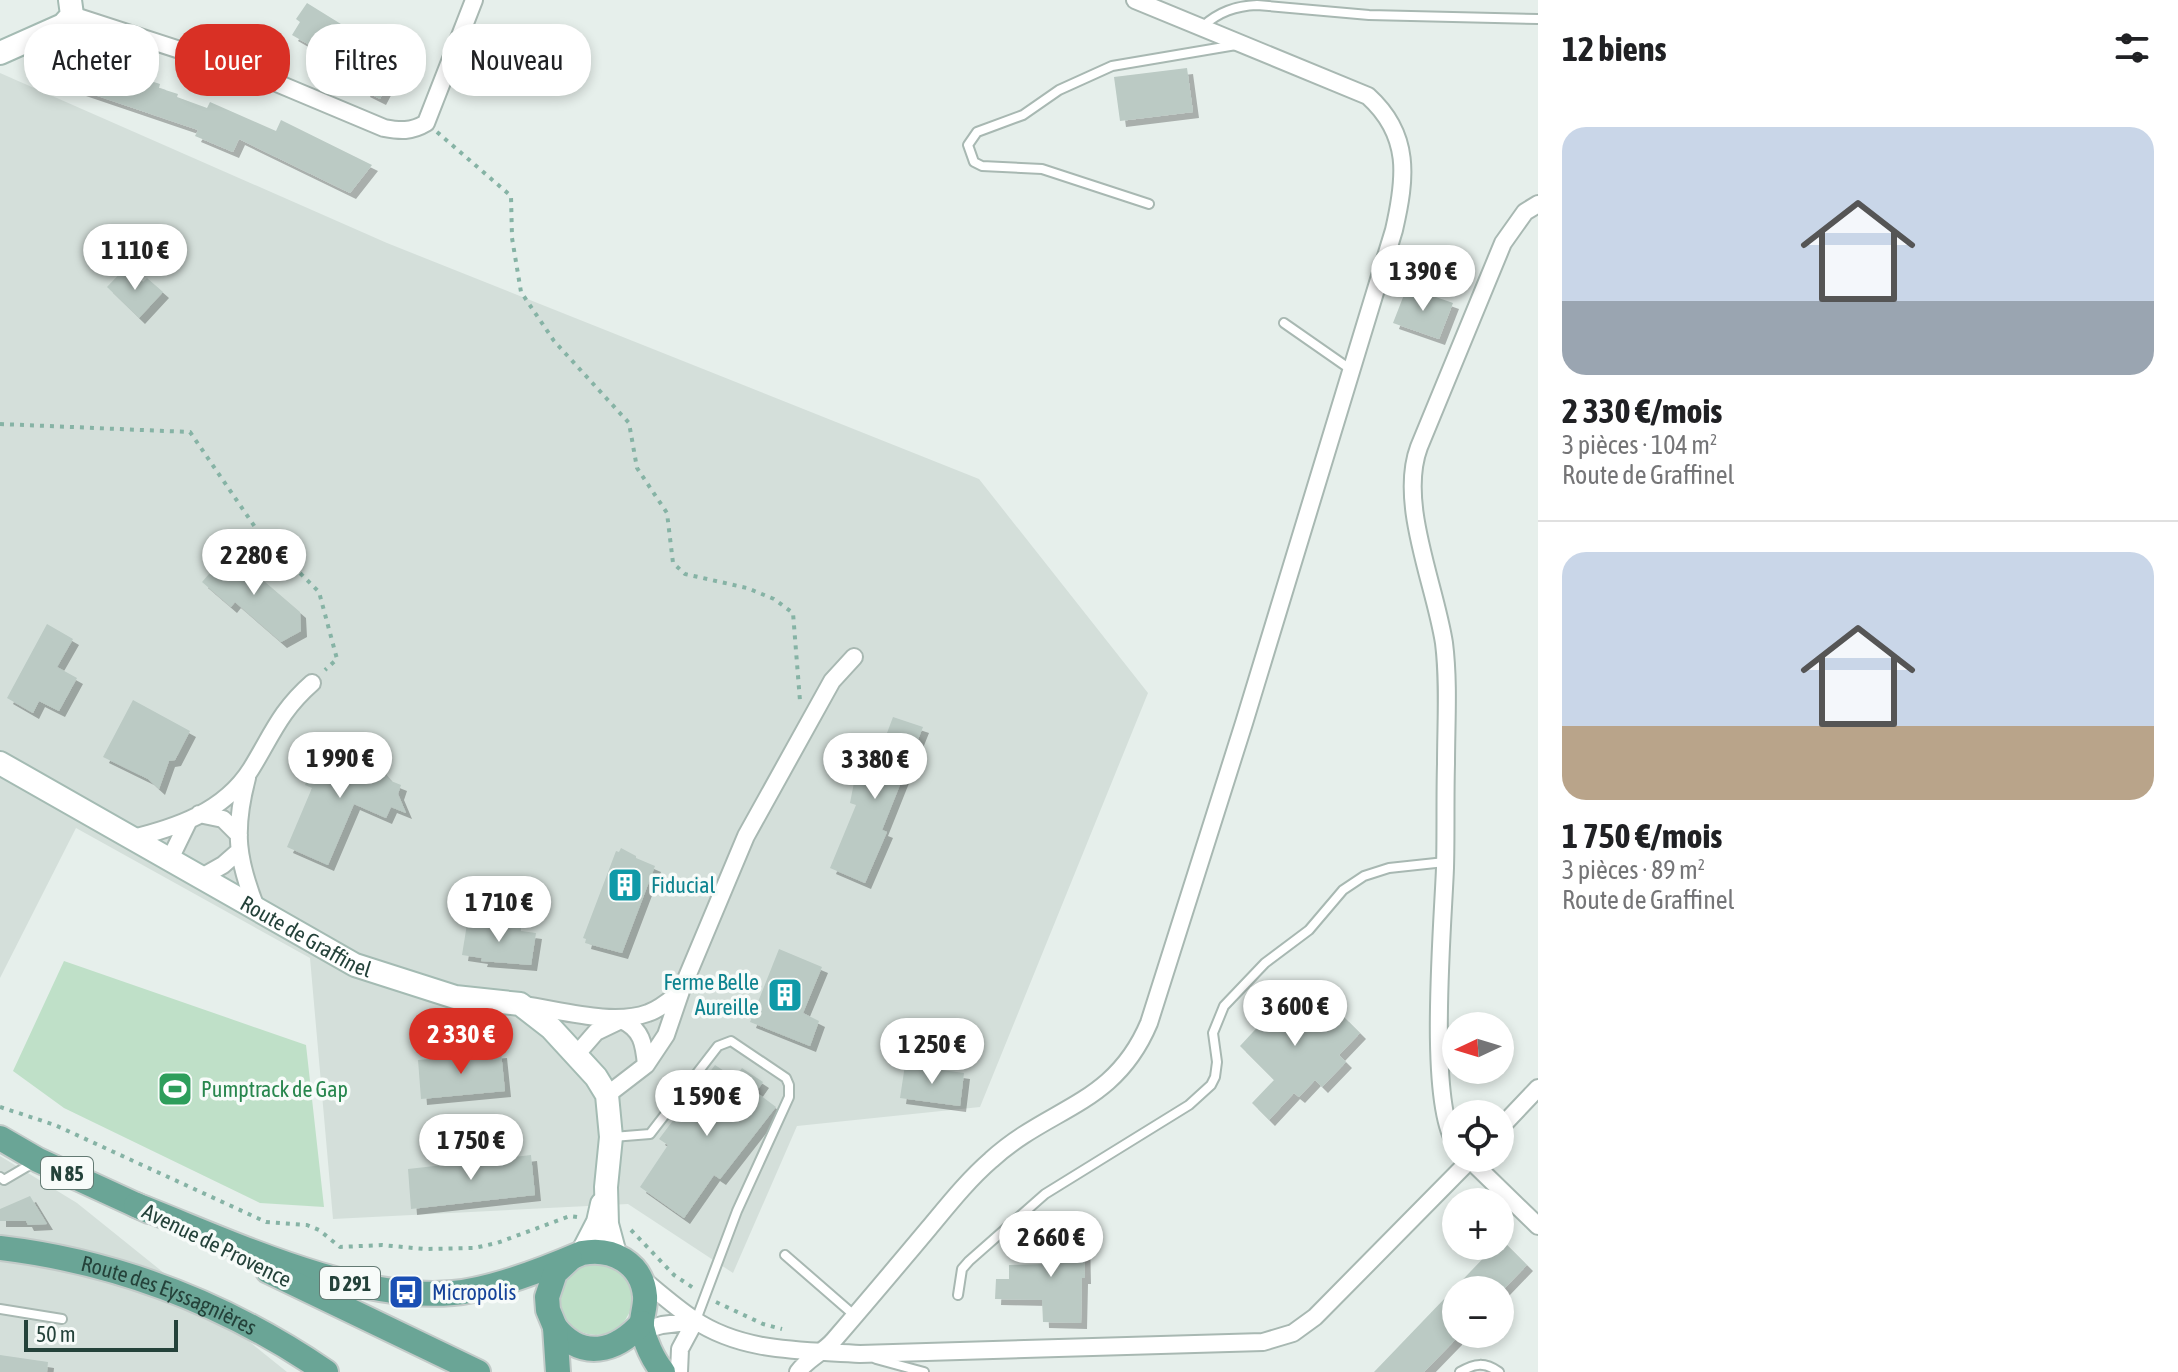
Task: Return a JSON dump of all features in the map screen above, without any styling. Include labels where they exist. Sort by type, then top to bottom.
[{"type":"main road","name":"Avenue de Provence","points":[[0,1138],[38,1160],[478,1372]]},
{"type":"main road","name":"D 291","points":[[136,1205],[331,1279],[432,1295],[492,1285],[577,1255]]},
{"type":"main road","name":"Route des Eyssagnières","points":[[0,1248],[70,1259],[164,1287],[247,1322],[326,1372]]},
{"type":"main road","points":[[558,1372],[555,1327],[548,1310],[550,1285],[555,1273],[577,1255],[594,1251],[615,1254],[639,1276],[645,1300],[639,1329],[663,1372]]},
{"type":"main road","points":[[555,1327],[573,1343],[602,1349],[613,1346],[639,1329]]},
{"type":"main road","points":[[570,1372],[602,1349]]},
{"type":"street","points":[[0,53],[63,25],[71,8],[260,76],[384,128],[415,130],[426,123],[474,0]]},
{"type":"street","points":[[798,1372],[823,1352],[962,1188],[990,1160],[1010,1144],[1098,1091],[1124,1068],[1140,1045],[1244,723],[1400,202],[1405,170],[1400,144],[1392,125],[1368,96],[1135,0]]},
{"type":"street","points":[[1442,1100],[1439,1016],[1445,862],[1445,657],[1438,611],[1412,498],[1413,464],[1503,243],[1525,212],[1538,204]]},
{"type":"street","points":[[607,1095],[646,1065],[666,1035],[681,991],[746,836],[832,681],[854,657]]},
{"type":"street","points":[[129,839],[194,818],[224,800],[249,772],[281,715],[312,683]]},
{"type":"street","name":"Route de Graffinel","points":[[0,763],[355,965],[455,997],[520,1004]]},
{"type":"street","points":[[249,772],[239,810],[239,843],[244,878],[257,910]]},
{"type":"street","points":[[194,818],[223,819],[239,843]]},
{"type":"street","points":[[169,861],[194,818]]},
{"type":"street","points":[[200,878],[223,865],[239,843]]},
{"type":"street","points":[[576,1055],[596,1032],[621,1020],[647,1014],[681,991]]},
{"type":"street","points":[[520,1004],[621,1020],[632,1025],[641,1034],[646,1065]]},
{"type":"street","points":[[520,1004],[551,1028],[596,1077],[607,1095],[611,1137],[602,1223],[615,1254]]},
{"type":"street","points":[[1514,1113],[1538,1088]]},
{"type":"street","points":[[639,1276],[695,1321],[749,1344],[860,1354],[1249,1344],[1276,1339],[1300,1329],[1322,1311],[1457,1172]]},
{"type":"street","points":[[1483,1172],[1538,1226]]},
{"type":"street","points":[[577,1255],[602,1223]]},
{"type":"street","points":[[639,1329],[695,1321]]},
{"type":"street","points":[[679,1372],[680,1349],[695,1321]]},
{"type":"lane","points":[[1202,27],[1230,0]]},
{"type":"lane","points":[[1217,13],[1257,5],[1369,15],[1538,19]]},
{"type":"lane","points":[[1149,204],[1042,169],[982,166],[974,162],[968,145],[977,132],[1023,115],[1059,90],[1112,66],[1241,45]]},
{"type":"lane","points":[[1284,323],[1350,369]]},
{"type":"lane","points":[[958,1295],[962,1269],[1045,1194],[1189,1105],[1211,1085],[1217,1062],[1213,1033],[1224,1006],[1265,963],[1309,930],[1343,890],[1364,876],[1389,868],[1445,862]]},
{"type":"lane","points":[[611,1137],[650,1134],[718,1046],[725,1042],[731,1041],[786,1078],[789,1097],[737,1211],[695,1321]]},
{"type":"lane","points":[[0,1177],[4,1180],[38,1160]]},
{"type":"lane","points":[[785,1255],[855,1316]]},
{"type":"lane","points":[[0,1309],[62,1319]]},
{"type":"lane","points":[[860,1354],[924,1372]]},
{"type":"lane","points":[[1460,1372],[1482,1364],[1499,1372]]},
{"type":"path","points":[[426,123],[511,196],[512,238],[521,292],[554,341],[629,423],[637,468],[667,513],[673,563],[685,574],[747,588],[774,599],[793,613],[799,698],[810,720]]},
{"type":"path","points":[[0,424],[190,432],[257,530],[319,592],[337,659],[312,683]]},
{"type":"path","points":[[0,1107],[55,1125],[266,1222],[307,1225],[319,1230],[340,1247],[474,1248],[497,1243],[570,1216],[627,1227],[674,1275],[722,1307],[788,1331]]},
{"type":"shaded area","points":[[0,73],[24,84],[24,96],[52,96],[387,243],[979,479],[1148,693],[980,1107],[797,1126],[733,1273],[628,1204],[333,1219],[310,958],[76,828],[0,978]]},
{"type":"shaded area","points":[[0,1156],[77,1203],[287,1372],[0,1372]]},
{"type":"green space","name":"Pumptrack de Gap","points":[[64,961],[306,1045],[324,1207],[260,1203],[64,1108],[13,1071]]},
{"type":"green space","points":[[603,1263],[622,1273],[630,1285],[630,1313],[622,1325],[610,1333],[589,1335],[570,1325],[562,1313],[560,1292],[570,1273],[582,1265]]},
{"type":"building","points":[[307,3],[341,24],[306,24],[306,43],[292,35],[300,22],[296,19]]},
{"type":"building","points":[[1187,68],[1193,112],[1120,121],[1114,77]]},
{"type":"building","points":[[159,88],[207,108],[210,102],[276,131],[281,120],[372,165],[350,193],[239,139],[233,152],[195,136],[198,130],[98,96],[159,96]]},
{"type":"building","points":[[127,266],[143,282],[147,278],[163,292],[139,318],[107,287]]},
{"type":"building","points":[[1407,287],[1453,303],[1439,339],[1393,323]]},
{"type":"building","points":[[229,551],[300,612],[301,631],[281,642],[235,602],[231,607],[202,582]]},
{"type":"building","points":[[47,624],[73,639],[57,667],[77,678],[59,711],[39,701],[33,713],[7,698]]},
{"type":"building","points":[[133,700],[190,731],[175,760],[169,761],[159,789],[148,779],[103,757]]},
{"type":"building","points":[[893,717],[923,727],[882,830],[887,832],[865,883],[830,868],[856,805],[850,803],[858,762],[875,765]]},
{"type":"building","points":[[344,744],[370,757],[391,781],[401,785],[398,794],[406,813],[391,807],[386,818],[354,804],[328,865],[287,847],[312,788],[305,785],[319,750],[339,757]]},
{"type":"building","name":"Fiducial","points":[[621,848],[655,866],[622,953],[585,943],[586,939],[583,938],[616,851],[619,852]]},
{"type":"building","points":[[483,921],[521,927],[521,931],[536,933],[531,965],[481,961],[482,958],[462,955],[467,924],[482,926]]},
{"type":"building","name":"Ferme Belle Aureille","points":[[779,949],[822,967],[803,1013],[819,1021],[810,1046],[750,1022]]},
{"type":"building","points":[[1301,981],[1317,998],[1307,1009],[1329,1031],[1343,1016],[1360,1033],[1339,1055],[1346,1062],[1322,1087],[1315,1080],[1299,1097],[1294,1093],[1269,1120],[1252,1103],[1274,1080],[1240,1046],[1264,1020],[1255,1012],[1274,992],[1282,999]]},
{"type":"building","points":[[501,1052],[505,1091],[421,1099],[418,1060]]},
{"type":"building","points":[[715,1065],[735,1078],[742,1068],[763,1082],[756,1092],[776,1107],[720,1179],[714,1175],[684,1218],[640,1187],[668,1145],[659,1139]]},
{"type":"building","points":[[905,1065],[964,1073],[960,1106],[900,1098]]},
{"type":"building","points":[[531,1155],[535,1195],[411,1209],[408,1169]]},
{"type":"building","points":[[30,1196],[47,1224],[0,1221],[0,1209]]},
{"type":"building","points":[[1045,1233],[1084,1233],[1085,1278],[1082,1278],[1081,1323],[1043,1322],[1042,1300],[995,1299],[996,1279],[1009,1279],[1009,1265],[1045,1264]]},
{"type":"building","points":[[1514,1252],[1527,1265],[1514,1279],[1514,1276],[1466,1276],[1482,1260],[1514,1260]]},
{"type":"building","points":[[1442,1301],[1442,1348],[1447,1348],[1424,1372],[1374,1372]]},
{"type":"building","points":[[0,1355],[48,1362],[47,1372],[0,1372]]},
{"type":"place","name":"Fiducial","points":[[625,885]]},
{"type":"place","name":"Ferme Belle Aureille","points":[[785,995]]},
{"type":"place","name":"Pumptrack de Gap","points":[[175,1089]]},
{"type":"place","name":"Micropolis","points":[[406,1292]]}]
